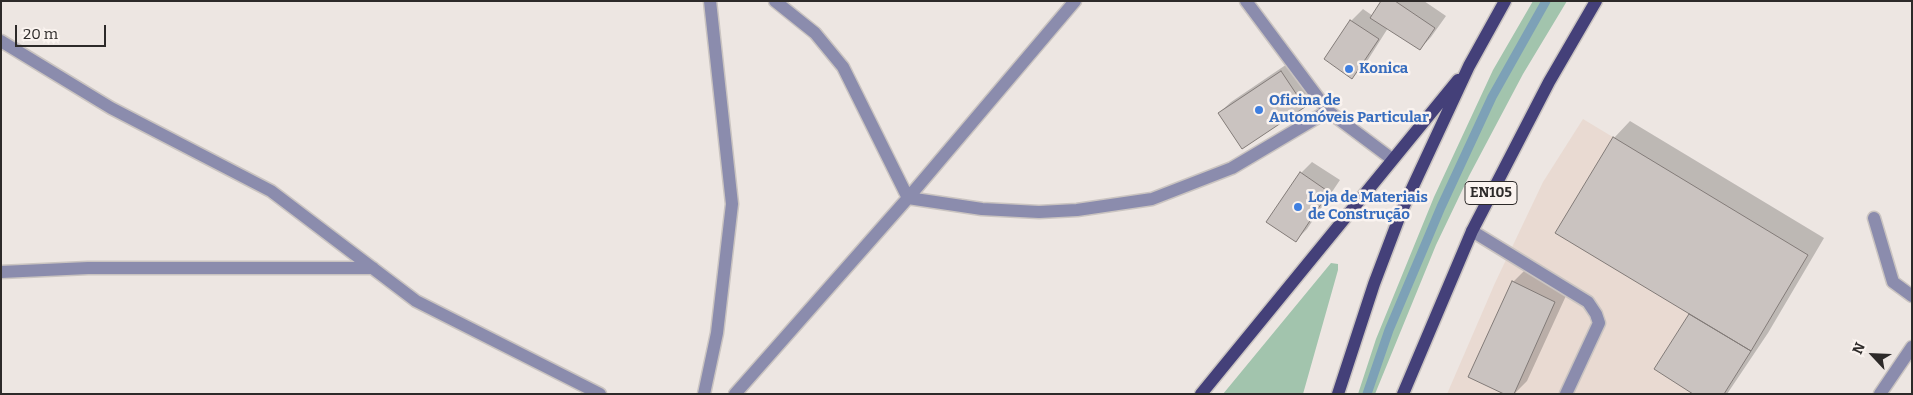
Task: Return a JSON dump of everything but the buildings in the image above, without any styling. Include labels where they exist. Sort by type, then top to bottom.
[{"type":"main road","points":[[1338,394],[1370,293],[1402,210],[1469,66],[1505,1]]},
{"type":"main road","name":"EN105","points":[[1403,394],[1472,230],[1549,82],[1596,1]]},
{"type":"main road","points":[[1201,394],[1469,66]]},
{"type":"street","points":[[704,394],[717,333],[732,204],[710,1]]},
{"type":"street","points":[[775,1],[815,33],[843,67],[908,198]]},
{"type":"street","points":[[735,394],[908,198],[1075,1]]},
{"type":"street","points":[[1246,1],[1328,111],[1392,159]]},
{"type":"street","points":[[1,41],[111,108],[271,191],[416,301],[600,394]]},
{"type":"street","points":[[908,198],[982,209],[1039,212],[1077,210],[1152,199],[1232,168],[1328,111]]},
{"type":"street","points":[[1874,218],[1893,282],[1912,296]]},
{"type":"street","points":[[1472,230],[1588,302],[1596,314],[1599,323],[1566,394]]},
{"type":"street","points":[[1,272],[88,268],[373,268]]},
{"type":"street","points":[[1880,394],[1912,347]]},
{"type":"shaded area","points":[[1583,119],[1808,255],[1724,394],[1447,394],[1495,283],[1543,182]]},
{"type":"green space","points":[[1533,1],[1567,1],[1523,74],[1469,176],[1436,245],[1375,394],[1358,394],[1376,339],[1434,197],[1493,70]]},
{"type":"green space","points":[[1331,263],[1338,264],[1338,270],[1303,394],[1223,394]]},
{"type":"waterway","points":[[1367,394],[1389,330],[1441,207],[1492,97],[1546,1]]},
{"type":"place","name":"Konica","points":[[1349,69]]},
{"type":"place","name":"Oficina de Automóveis Particular","points":[[1259,110]]},
{"type":"place","name":"Loja de Materiais de Construção","points":[[1298,207]]}]
